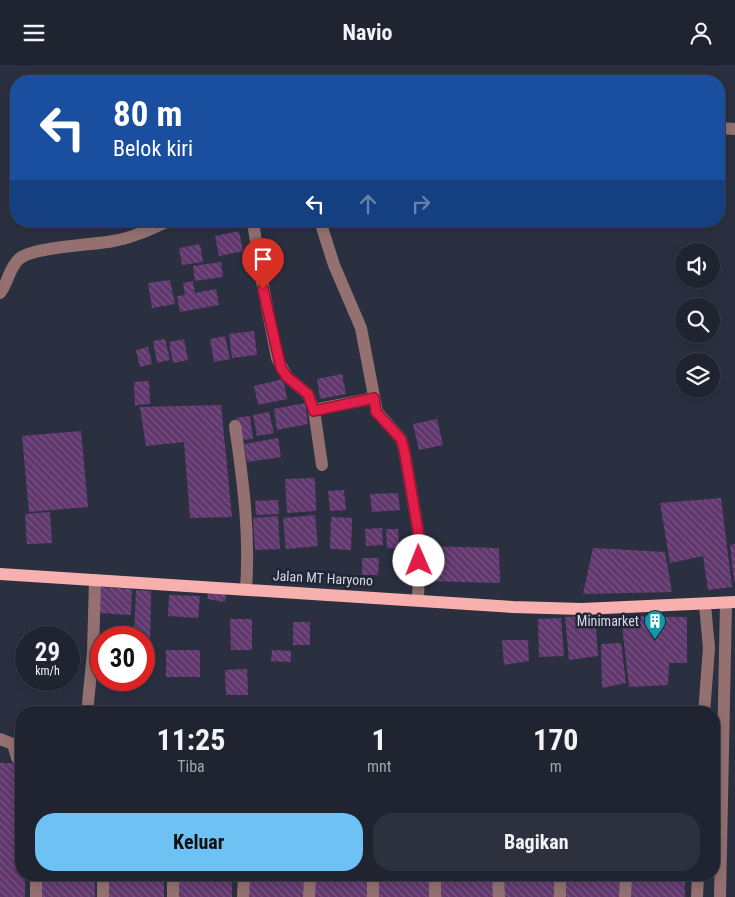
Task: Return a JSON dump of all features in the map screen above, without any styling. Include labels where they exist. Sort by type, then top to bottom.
[{"type":"main road","name":"Jalan MT Haryono","points":[[0,574],[418,599],[513,607],[582,609],[731,603]]},
{"type":"street","points":[[0,293],[13,267],[25,256],[38,252],[116,241],[155,227]]},
{"type":"street","points":[[254,227],[260,271],[277,358],[287,377],[308,394],[314,411],[322,465]]},
{"type":"street","points":[[322,227],[334,265],[361,328],[376,412],[401,439],[407,462],[420,542],[418,599]]},
{"type":"street","points":[[314,411],[374,398]]},
{"type":"street","points":[[235,426],[243,486],[248,563],[246,589]]},
{"type":"street","points":[[88,706],[93,651],[95,580]]},
{"type":"street","points":[[720,897],[731,603]]},
{"type":"street","points":[[705,706],[709,648],[706,605]]},
{"type":"street","points":[[0,739],[13,744],[15,751]]},
{"type":"street","points":[[36,881],[36,897]]},
{"type":"street","points":[[102,897],[103,881]]},
{"type":"street","points":[[173,881],[173,897]]},
{"type":"street","points":[[243,897],[244,881]]},
{"type":"street","points":[[309,897],[310,881]]},
{"type":"street","points":[[373,897],[374,881]]},
{"type":"street","points":[[435,881],[435,897]]},
{"type":"street","points":[[498,881],[499,897]]},
{"type":"street","points":[[560,881],[560,897]]},
{"type":"street","points":[[625,897],[626,881]]},
{"type":"street","points":[[697,897],[698,881]]},
{"type":"building","points":[[239,231],[243,251],[219,256],[215,236]]},
{"type":"building","points":[[200,244],[203,262],[182,265],[179,248]]},
{"type":"building","points":[[221,262],[223,277],[195,281],[193,266]]},
{"type":"building","points":[[170,280],[175,304],[152,308],[148,283]]},
{"type":"building","points":[[193,281],[195,293],[216,289],[219,305],[180,312],[177,296],[185,295],[183,283]]},
{"type":"building","points":[[254,331],[257,355],[232,358],[229,334]]},
{"type":"building","points":[[225,336],[230,359],[214,362],[210,339]]},
{"type":"building","points":[[165,339],[170,360],[157,363],[153,341]]},
{"type":"building","points":[[184,339],[188,360],[173,363],[169,342]]},
{"type":"building","points":[[148,347],[152,364],[140,367],[136,350]]},
{"type":"building","points":[[342,374],[346,394],[320,399],[317,379]]},
{"type":"building","points":[[283,379],[287,399],[258,405],[254,386]]},
{"type":"building","points":[[149,381],[150,404],[135,405],[134,382]]},
{"type":"building","points":[[305,403],[308,424],[277,430],[274,409]]},
{"type":"building","points":[[221,405],[232,517],[190,518],[184,442],[146,446],[140,407]]},
{"type":"building","points":[[269,412],[274,433],[257,436],[253,415]]},
{"type":"building","points":[[250,416],[253,439],[239,440],[236,418]]},
{"type":"building","points":[[437,419],[443,445],[419,450],[413,424]]},
{"type":"building","points":[[81,431],[88,507],[29,512],[22,436]]},
{"type":"building","points":[[278,438],[281,457],[247,462],[244,444]]},
{"type":"building","points":[[315,478],[316,511],[287,513],[285,479]]},
{"type":"building","points":[[344,490],[346,510],[330,511],[328,491]]},
{"type":"building","points":[[398,493],[400,510],[372,512],[370,494]]},
{"type":"building","points":[[721,498],[732,587],[708,590],[703,556],[670,563],[660,503]]},
{"type":"building","points":[[278,500],[279,514],[256,515],[255,501]]},
{"type":"building","points":[[50,512],[52,543],[27,544],[25,514]]},
{"type":"building","points":[[315,515],[318,546],[286,549],[283,518]]},
{"type":"building","points":[[278,516],[280,549],[255,550],[253,518]]},
{"type":"building","points":[[331,517],[352,518],[351,550],[330,549]]},
{"type":"building","points":[[382,528],[383,545],[366,546],[365,529]]},
{"type":"building","points":[[386,529],[398,529],[399,548],[387,548]]},
{"type":"building","points":[[735,544],[735,581],[734,581],[730,545]]},
{"type":"building","points":[[423,546],[499,548],[500,583],[423,581]]},
{"type":"building","points":[[593,548],[665,552],[672,592],[583,594]]},
{"type":"building","points":[[362,558],[379,558],[378,575],[362,575]]},
{"type":"building","points":[[100,587],[132,589],[131,615],[99,613]]},
{"type":"building","points":[[136,590],[151,591],[150,626],[134,626]]},
{"type":"building","points":[[209,590],[226,592],[225,602],[207,599]]},
{"type":"building","points":[[169,595],[200,596],[198,618],[168,616]]},
{"type":"building","points":[[595,616],[598,656],[569,660],[565,617]]},
{"type":"building","name":"Minimarket","points":[[621,616],[687,617],[687,663],[669,663],[668,685],[629,687]]},
{"type":"building","points":[[561,618],[564,656],[539,657],[538,619]]},
{"type":"building","points":[[230,619],[252,619],[252,650],[231,650]]},
{"type":"building","points":[[293,622],[310,622],[310,645],[293,645]]},
{"type":"building","points":[[502,640],[528,640],[529,661],[504,665]]},
{"type":"building","points":[[621,643],[626,683],[602,688],[601,644]]},
{"type":"building","points":[[166,650],[200,650],[200,677],[166,677]]},
{"type":"building","points":[[272,650],[291,651],[291,662],[271,661]]},
{"type":"building","points":[[247,669],[248,695],[226,695],[225,670]]},
{"type":"building","points":[[0,763],[15,763],[15,881],[25,881],[25,897],[0,897]]},
{"type":"building","points":[[40,881],[95,881],[95,897],[40,897]]},
{"type":"building","points":[[109,881],[164,881],[164,897],[109,897]]},
{"type":"building","points":[[177,881],[232,881],[232,897],[177,897]]},
{"type":"building","points":[[249,881],[305,881],[304,897],[249,897]]},
{"type":"building","points":[[315,881],[371,881],[370,897],[315,897]]},
{"type":"building","points":[[376,881],[431,881],[431,897],[376,897]]},
{"type":"building","points":[[439,881],[495,881],[494,897],[439,897]]},
{"type":"building","points":[[503,881],[558,881],[558,897],[503,897]]},
{"type":"building","points":[[565,881],[620,881],[620,897],[565,897]]},
{"type":"building","points":[[630,881],[685,881],[685,897],[630,897]]},
{"type":"place","name":"Minimarket","points":[[655,640]]},
{"type":"route","points":[[263,289],[277,358],[281,368],[287,377],[308,394],[314,411],[374,398],[376,412],[379,417],[401,439],[407,462],[420,542],[419,561]]}]
